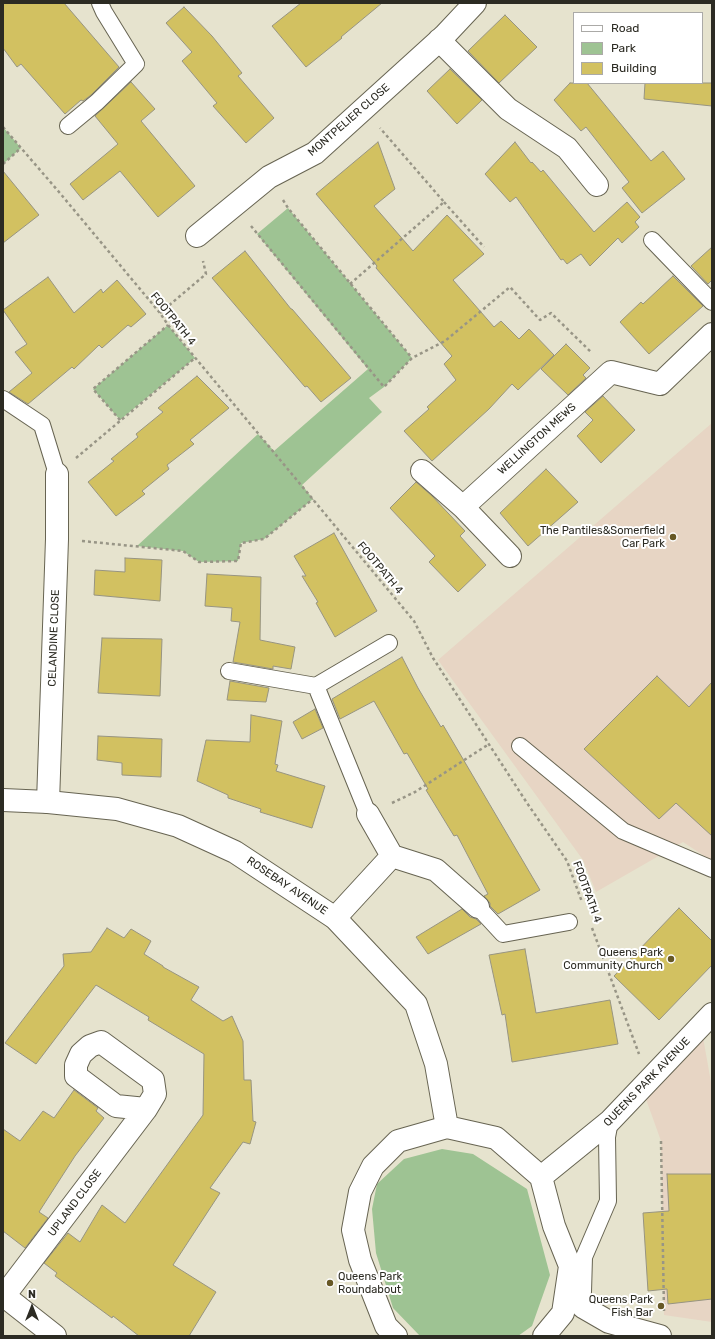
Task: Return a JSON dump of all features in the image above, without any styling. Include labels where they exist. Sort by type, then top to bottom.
[{"type":"street","name":"MONTPELIER CLOSE","points":[[197,236],[269,177],[315,153],[438,40],[475,3]]},
{"type":"street","points":[[438,40],[508,109],[567,148],[597,185]]},
{"type":"street","points":[[611,372],[660,384],[712,334]]},
{"type":"street","name":"WELLINGTON MEWS","points":[[463,507],[611,372]]},
{"type":"street","points":[[422,471],[463,507],[510,556]]},
{"type":"street","name":"CELANDINE CLOSE","points":[[48,802],[57,539],[57,474]]},
{"type":"street","name":"ROSEBAY AVENUE","points":[[3,800],[48,802],[117,809],[178,826],[235,852],[335,918],[416,1004],[436,1064],[447,1127]]},
{"type":"street","points":[[368,814],[392,856],[436,870],[478,907]]},
{"type":"street","points":[[335,918],[392,856]]},
{"type":"street","name":"QUEENS PARK AVENUE","points":[[541,1177],[610,1121],[712,1014]]},
{"type":"street","name":"UPLAND CLOSE","points":[[4,1296],[146,1109]]},
{"type":"street","points":[[396,1336],[386,1326],[360,1260],[352,1230],[360,1192],[373,1166],[398,1141],[447,1127],[496,1138],[541,1177],[554,1226],[570,1266],[583,1307],[609,1322],[662,1326]]},
{"type":"street","points":[[544,1336],[563,1313],[570,1266]]},
{"type":"street","points":[[4,1296],[55,1336]]},
{"type":"lane","points":[[68,126],[97,102],[136,64],[107,18],[100,3]]},
{"type":"lane","points":[[652,240],[712,302]]},
{"type":"lane","points":[[3,399],[42,425],[57,474]]},
{"type":"lane","points":[[229,671],[316,686],[389,643]]},
{"type":"lane","points":[[316,686],[368,814]]},
{"type":"lane","points":[[520,746],[622,831],[712,869]]},
{"type":"lane","points":[[478,907],[503,934],[569,922]]},
{"type":"lane","points":[[583,1307],[584,1257],[608,1201],[607,1137],[610,1121]]},
{"type":"path","points":[[363,109],[484,248]]},
{"type":"path","name":"FOOTPATH 4","points":[[3,127],[160,313],[168,326],[414,621],[432,658],[567,861],[583,905]]},
{"type":"path","points":[[3,164],[21,148]]},
{"type":"path","points":[[269,177],[288,208],[412,358]]},
{"type":"path","points":[[350,284],[444,202]]},
{"type":"path","points":[[234,206],[384,387],[412,358],[445,341],[510,287],[540,320],[551,313],[611,372]]},
{"type":"path","points":[[160,313],[206,274],[197,236]]},
{"type":"path","points":[[120,420],[93,388],[168,326]]},
{"type":"path","points":[[57,474],[195,358]]},
{"type":"path","points":[[57,539],[183,551],[199,562],[238,561],[241,543],[264,539],[313,499]]},
{"type":"path","points":[[368,814],[415,792],[489,744]]},
{"type":"path","name":"FOOTPATH 4","points":[[591,925],[641,1061],[652,1077]]},
{"type":"path","points":[[661,1141],[662,1326]]},
{"type":"shaded area","points":[[712,423],[712,861],[683,842],[596,892],[583,860],[438,660]]},
{"type":"shaded area","points":[[701,1026],[712,1088],[712,1322],[664,1315],[661,1141],[642,1088]]},
{"type":"green space","points":[[3,127],[21,148],[3,164]]},
{"type":"green space","points":[[288,208],[412,358],[384,387],[369,398],[382,412],[302,485],[313,499],[264,539],[241,543],[238,561],[199,562],[183,551],[137,546],[258,434],[274,451],[368,369],[257,234]]},
{"type":"green space","points":[[168,325],[195,358],[120,420],[93,389]]},
{"type":"green space","points":[[442,1149],[473,1154],[527,1189],[550,1275],[532,1326],[518,1336],[420,1336],[393,1308],[376,1253],[372,1209],[377,1184],[404,1159]]},
{"type":"building","points":[[3,3],[64,3],[119,67],[91,95],[83,101],[81,100],[65,114],[21,64],[17,67],[3,48]]},
{"type":"building","points":[[301,3],[382,3],[306,67],[272,26]]},
{"type":"building","points":[[184,7],[212,36],[242,73],[238,76],[274,118],[246,143],[213,106],[217,103],[182,61],[192,52],[166,23]]},
{"type":"building","points":[[505,15],[537,47],[499,83],[468,51]]},
{"type":"building","points":[[450,69],[482,100],[457,124],[427,91]]},
{"type":"building","points":[[131,82],[155,109],[141,121],[195,186],[158,217],[120,171],[83,200],[70,184],[118,144],[95,116]]},
{"type":"building","points":[[570,83],[588,84],[651,161],[663,151],[685,179],[642,213],[622,188],[629,182],[586,127],[581,131],[554,100]]},
{"type":"building","points":[[712,83],[712,106],[644,99],[645,84]]},
{"type":"building","points":[[378,142],[395,189],[374,206],[413,251],[447,215],[484,254],[453,280],[494,327],[501,321],[519,339],[529,329],[554,355],[518,390],[512,384],[489,409],[432,461],[404,431],[429,409],[427,407],[456,380],[444,364],[452,356],[376,268],[377,266],[316,194]]},
{"type":"building","points":[[515,142],[531,163],[532,162],[541,172],[543,170],[594,232],[627,202],[640,217],[635,222],[639,227],[622,243],[618,238],[590,266],[581,254],[567,264],[563,259],[561,260],[516,197],[510,202],[485,174]]},
{"type":"building","points":[[3,171],[39,215],[3,243]]},
{"type":"building","points":[[712,247],[712,280],[708,284],[691,266]]},
{"type":"building","points":[[245,251],[291,309],[351,378],[321,402],[307,386],[305,387],[212,278]]},
{"type":"building","points":[[673,276],[703,306],[649,354],[620,322],[641,302],[643,304]]},
{"type":"building","points":[[48,277],[74,313],[101,289],[103,293],[117,280],[146,314],[131,327],[128,325],[102,348],[99,345],[74,369],[72,367],[28,404],[9,392],[32,373],[15,352],[27,344],[3,310]]},
{"type":"building","points":[[566,344],[590,368],[583,375],[586,378],[568,395],[541,369]]},
{"type":"building","points":[[197,376],[229,408],[190,440],[194,444],[167,465],[169,469],[142,491],[145,494],[116,516],[88,482],[114,461],[111,459],[138,437],[136,434],[163,412],[158,408]]},
{"type":"building","points":[[603,396],[635,430],[601,463],[577,436],[593,420],[585,412]]},
{"type":"building","points":[[546,469],[578,502],[528,546],[500,513]]},
{"type":"building","points":[[416,482],[432,496],[465,531],[460,536],[486,565],[458,592],[429,562],[435,556],[390,508]]},
{"type":"building","points":[[334,533],[377,611],[335,637],[316,603],[318,602],[302,576],[306,576],[294,556]]},
{"type":"building","points":[[125,558],[162,560],[160,601],[94,595],[95,570],[125,572]]},
{"type":"building","points":[[207,574],[261,577],[260,640],[295,647],[291,669],[273,666],[273,669],[233,662],[240,622],[231,621],[232,608],[205,606]]},
{"type":"building","points":[[102,638],[162,639],[160,696],[98,693]]},
{"type":"building","points":[[402,657],[441,727],[443,725],[540,890],[498,914],[490,906],[490,903],[484,896],[488,894],[457,835],[454,836],[426,790],[428,789],[407,753],[404,754],[374,701],[340,719],[332,699]]},
{"type":"building","points":[[657,676],[689,707],[712,682],[712,836],[676,803],[659,819],[584,749]]},
{"type":"building","points":[[230,681],[269,688],[266,702],[227,700]]},
{"type":"building","points":[[315,709],[323,728],[302,739],[293,722]]},
{"type":"building","points":[[251,715],[282,721],[275,764],[278,765],[276,771],[325,786],[312,828],[260,812],[261,809],[228,798],[228,795],[197,781],[206,740],[250,742]]},
{"type":"building","points":[[98,736],[162,739],[161,777],[122,775],[122,763],[97,760]]},
{"type":"building","name":"Queens Park Community Church","points":[[679,908],[712,941],[712,965],[659,1020],[614,976]]},
{"type":"building","points":[[462,909],[470,917],[476,919],[481,924],[428,954],[416,937]]},
{"type":"building","points":[[107,928],[124,938],[131,929],[151,941],[144,954],[163,967],[199,987],[191,1000],[223,1021],[232,1016],[243,1041],[244,1080],[251,1080],[253,1121],[256,1122],[250,1144],[243,1142],[210,1188],[220,1193],[173,1265],[216,1292],[189,1336],[139,1336],[55,1276],[57,1273],[44,1263],[68,1233],[80,1242],[102,1205],[125,1223],[203,1115],[204,1054],[148,1020],[149,1017],[96,985],[36,1064],[5,1043],[64,966],[63,954],[91,952]]},
{"type":"building","points":[[525,949],[536,1013],[610,1000],[618,1044],[512,1062],[505,1014],[502,1015],[489,955]]},
{"type":"building","points":[[74,1090],[98,1108],[96,1111],[104,1118],[75,1156],[39,1212],[48,1218],[25,1248],[3,1231],[3,1129],[20,1141],[43,1111],[54,1118]]},
{"type":"building","points":[[667,1174],[712,1174],[712,1299],[668,1304],[667,1289],[648,1291],[643,1213],[669,1211]]},
{"type":"place","name":"The Pantiles&Somerfield Car Park","points":[[673,537]]},
{"type":"place","name":"Queens Park Community Church","points":[[671,959]]},
{"type":"place","name":"Queens Park Roundabout","points":[[330,1283]]},
{"type":"place","name":"Queens Park Fish Bar","points":[[661,1306]]}]
